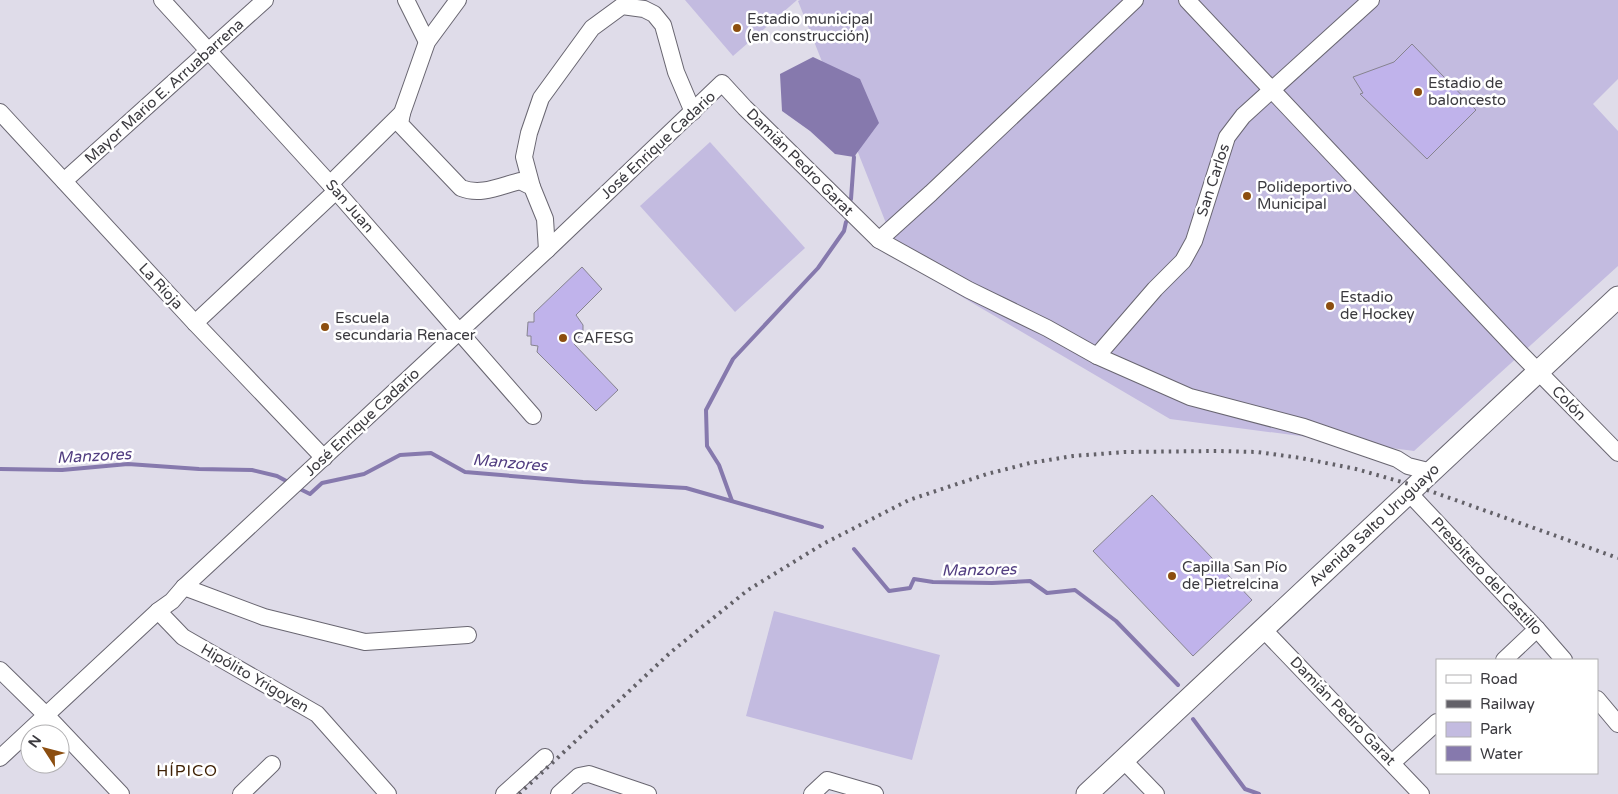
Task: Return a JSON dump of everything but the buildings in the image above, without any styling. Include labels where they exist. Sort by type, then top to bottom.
[{"type":"main road","name":"Avenida Salto Uruguayo","points":[[1086,794],[1618,297]]},
{"type":"street","name":"San Juan","points":[[162,0],[333,188],[533,416]]},
{"type":"street","name":"Mayor Mario E. Arruabarrena","points":[[64,181],[265,0]]},
{"type":"street","points":[[406,0],[427,42]]},
{"type":"street","points":[[458,0],[427,42],[402,113],[400,124],[461,188],[471,192],[485,191],[520,180],[532,187]]},
{"type":"street","points":[[879,240],[938,187],[1136,0]]},
{"type":"street","name":"Colón","points":[[1187,0],[1520,353],[1618,453]]},
{"type":"street","name":"San Carlos","points":[[1097,356],[1183,261],[1194,241],[1227,137],[1243,116],[1371,0]]},
{"type":"street","points":[[547,250],[545,219],[532,187],[524,157],[529,133],[541,98],[592,28],[622,6],[644,9],[654,14],[663,25],[676,72],[693,112]]},
{"type":"street","name":"Damián Pedro Garat","points":[[722,83],[879,240],[969,290],[1047,328],[1097,356],[1190,397],[1304,427],[1397,459],[1408,466],[1432,472]]},
{"type":"street","name":"José Enrique Cadario","points":[[0,758],[158,611],[172,601],[184,587],[547,250],[722,83]]},
{"type":"street","name":"La Rioja","points":[[0,112],[195,323],[324,458]]},
{"type":"street","points":[[195,323],[333,188],[402,113]]},
{"type":"street","name":"Presbítero del Castillo","points":[[1409,493],[1563,659]]},
{"type":"street","points":[[184,587],[264,617],[364,642],[468,635]]},
{"type":"street","name":"Hipólito Yrigoyen","points":[[158,611],[183,637],[317,714],[388,794]]},
{"type":"street","name":"Damián Pedro Garat","points":[[1263,629],[1421,794]]},
{"type":"street","points":[[1505,659],[1537,629]]},
{"type":"street","points":[[0,670],[121,794]]},
{"type":"street","points":[[1598,700],[1618,724]]},
{"type":"street","points":[[1392,762],[1436,723]]},
{"type":"street","points":[[504,794],[545,757]]},
{"type":"street","points":[[1123,760],[1156,794]]},
{"type":"street","points":[[241,794],[272,764]]},
{"type":"street","points":[[559,794],[579,776],[589,774],[648,794]]},
{"type":"street","points":[[812,794],[827,780],[875,794]]},
{"type":"green space","name":"Estadio municipal (en construcción)","points":[[685,0],[797,0],[733,56]]},
{"type":"green space","name":"Polideportivo Municipal","points":[[1618,0],[1618,79],[1593,104],[1618,131],[1618,266],[1414,451],[1170,419],[901,261],[798,1]]},
{"type":"green space","points":[[710,142],[805,248],[735,312],[640,206]]},
{"type":"green space","points":[[774,611],[940,655],[912,760],[746,716]]},
{"type":"water","points":[[813,57],[860,79],[879,123],[854,157],[835,154],[810,131],[782,111],[780,74]]},
{"type":"waterway","points":[[851,199],[854,157]]},
{"type":"waterway","points":[[732,501],[719,465],[707,446],[706,410],[733,359],[818,268],[844,231],[846,222]]},
{"type":"waterway","name":"Manzores","points":[[298,488],[310,494],[322,483],[364,474],[400,455],[431,453],[465,472],[686,488],[822,527]]},
{"type":"waterway","name":"Manzores","points":[[0,469],[62,470],[128,464],[199,469],[252,470],[277,476],[290,483]]},
{"type":"waterway","name":"Manzores","points":[[854,549],[889,591],[910,588],[914,579],[933,582],[992,583],[1030,581],[1047,593],[1075,590],[1116,621],[1178,685]]},
{"type":"waterway","name":"Manzores","points":[[1193,719],[1245,789],[1259,794]]},
{"type":"railway","points":[[519,794],[671,652],[748,590],[823,544],[909,500],[987,474],[1030,463],[1073,456],[1125,452],[1257,452],[1301,458],[1356,469],[1416,486],[1618,558]]},
{"type":"place","name":"Estadio municipal (en construcción)","points":[[737,28]]},
{"type":"place","name":"Estadio de baloncesto","points":[[1418,92]]},
{"type":"place","name":"Polideportivo Municipal","points":[[1247,196]]},
{"type":"place","name":"Estadio de Hockey","points":[[1330,306]]},
{"type":"place","name":"Escuela secundaria Renacer","points":[[325,327]]},
{"type":"place","name":"CAFESG","points":[[563,338]]},
{"type":"place","name":"Capilla San Pío de Pietrelcina","points":[[1172,576]]},
{"type":"district","name":"HÍPICO","points":[[187,770]]}]
